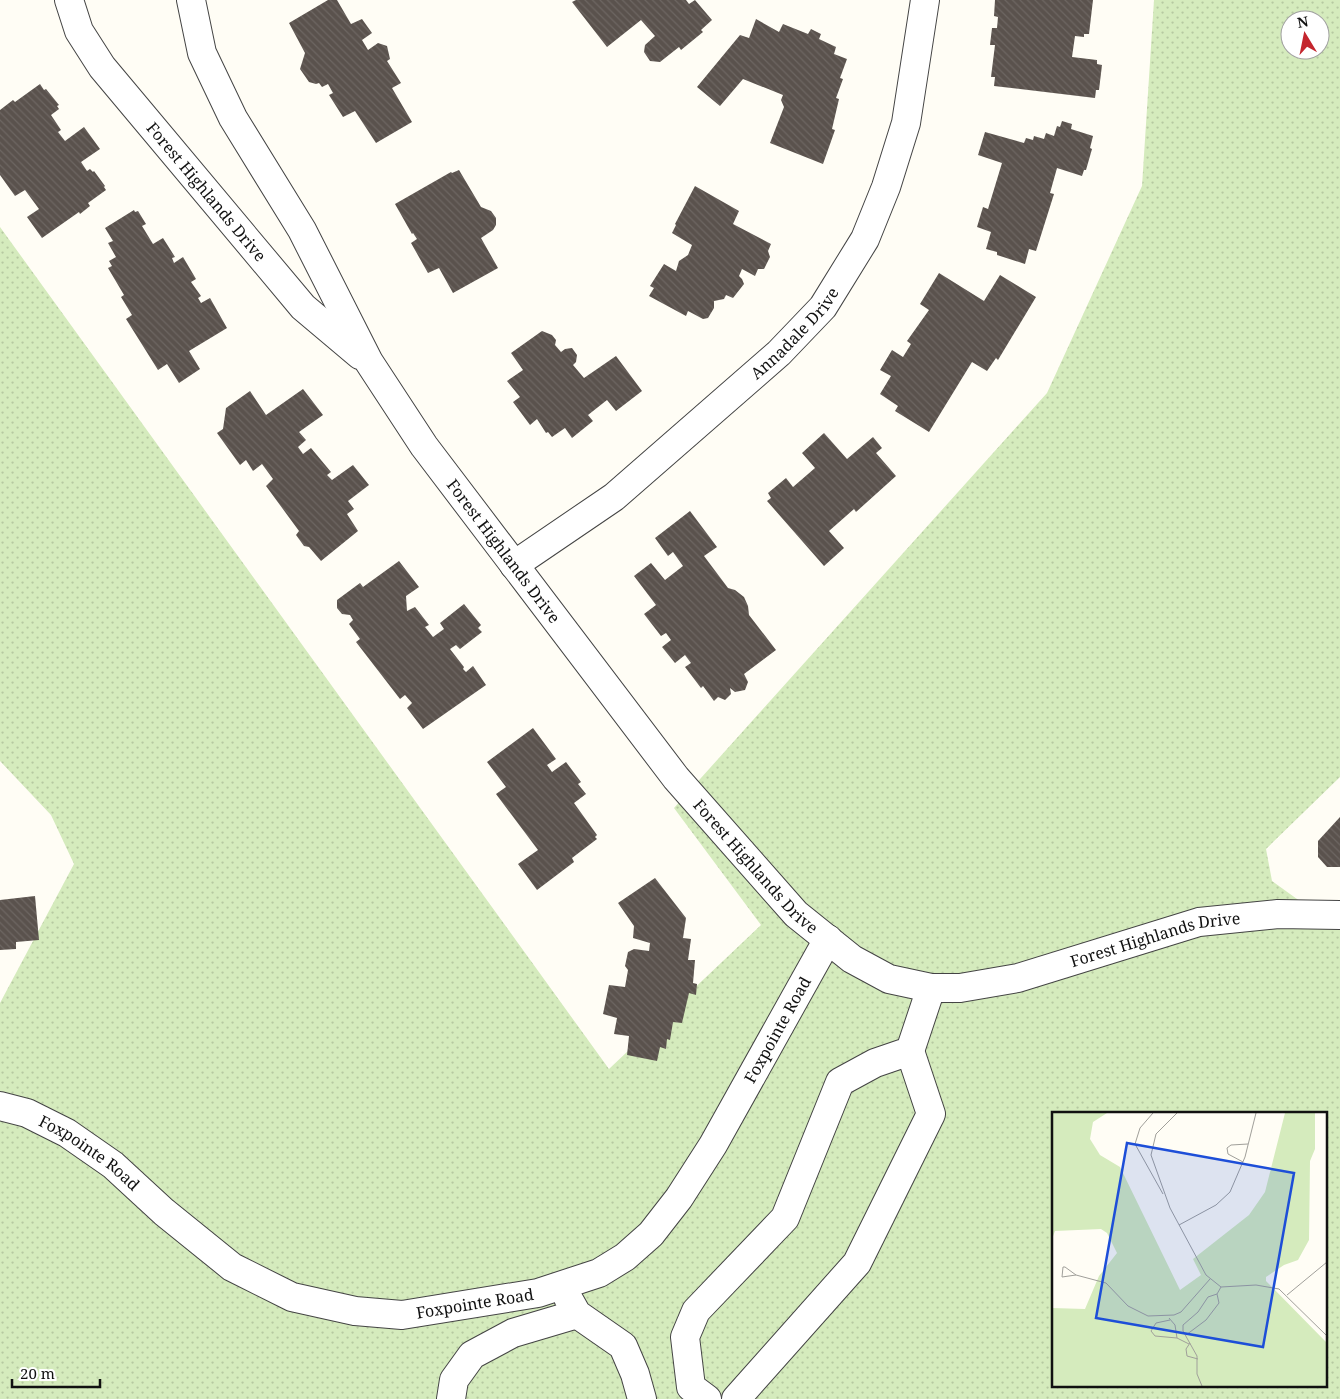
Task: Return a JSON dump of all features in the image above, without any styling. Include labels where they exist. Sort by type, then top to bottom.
[{"type":"street","name":"Forest Highlands Drive","points":[[69,0],[79,31],[102,67],[303,307],[369,362]]},
{"type":"street","name":"Forest Highlands Drive","points":[[191,0],[202,54],[233,118],[302,230],[369,362],[424,446],[676,778],[796,914],[852,959],[889,978],[931,988],[960,988],[1018,978],[1199,922],[1278,914],[1340,915]]},
{"type":"street","name":"Annadale Drive","points":[[514,565],[614,497],[780,353],[823,307],[865,239],[886,187],[906,123],[925,0]]},
{"type":"street","name":"Foxpointe Road","points":[[0,1106],[27,1113],[67,1133],[113,1165],[164,1212],[232,1267],[292,1297],[355,1311],[402,1315],[538,1292],[599,1273],[625,1257],[651,1234],[679,1198],[713,1145],[828,939]]},
{"type":"street","points":[[736,1399],[857,1263],[931,1114],[910,1051],[931,988]]},
{"type":"street","points":[[707,1399],[691,1387],[685,1337],[696,1311],[785,1218],[840,1082],[875,1063],[910,1051]]},
{"type":"street","points":[[561,1286],[577,1314],[623,1346],[635,1374],[642,1399]]},
{"type":"street","points":[[451,1399],[454,1380],[472,1354],[513,1333],[577,1314]]},
{"type":"green space","points":[[1154,0],[1340,0],[1340,777],[1266,849],[1272,881],[1340,930],[1340,1399],[0,1399],[0,1003],[74,864],[51,815],[0,761],[0,227],[609,1069],[761,925],[674,808],[1047,393],[1142,186]]},
{"type":"building","points":[[328,0],[337,0],[351,24],[362,19],[372,33],[362,40],[368,50],[378,43],[387,46],[390,59],[387,61],[401,83],[392,88],[412,122],[376,143],[355,111],[343,117],[329,95],[333,93],[328,84],[322,87],[319,83],[309,82],[300,69],[305,53],[289,23]]},
{"type":"building","points":[[576,0],[686,0],[689,4],[695,0],[712,20],[701,30],[703,32],[681,50],[679,47],[660,62],[650,61],[644,52],[645,45],[655,36],[641,20],[607,47],[572,2]]},
{"type":"building","points":[[995,0],[1093,0],[1089,34],[1084,34],[1084,37],[1075,36],[1072,57],[1097,60],[1097,64],[1102,65],[1099,90],[1096,90],[1095,98],[994,86],[995,77],[991,77],[995,45],[990,45],[992,28],[997,28],[998,17],[994,16]]},
{"type":"building","points":[[756,19],[779,32],[783,24],[808,34],[811,29],[821,34],[819,39],[836,47],[834,54],[847,59],[840,78],[843,79],[836,98],[839,99],[832,129],[835,130],[823,164],[770,143],[784,107],[781,100],[783,95],[743,79],[720,106],[697,87],[740,35],[749,38]]},
{"type":"building","points":[[40,84],[59,105],[57,106],[59,109],[51,115],[61,130],[58,132],[65,141],[84,127],[100,149],[81,162],[87,171],[90,169],[94,171],[106,190],[88,203],[90,206],[80,214],[79,212],[42,238],[27,217],[39,209],[25,190],[15,196],[0,175],[0,110]]},
{"type":"building","points":[[1062,121],[1072,124],[1071,129],[1093,136],[1090,148],[1092,149],[1086,170],[1084,170],[1082,176],[1057,168],[1050,193],[1054,194],[1036,251],[1029,249],[1025,264],[997,255],[997,252],[986,249],[991,232],[977,227],[983,207],[988,209],[1002,163],[978,155],[985,132],[1024,143],[1026,138],[1033,140],[1034,136],[1044,139],[1046,133],[1054,136],[1057,126],[1060,127]]},
{"type":"building","points":[[459,170],[481,207],[491,211],[496,218],[496,225],[493,230],[481,238],[498,268],[453,293],[439,268],[428,273],[411,243],[417,239],[412,234],[395,204],[451,172]]},
{"type":"building","points":[[695,186],[739,211],[733,224],[771,244],[768,251],[770,257],[764,269],[758,269],[755,276],[742,269],[739,276],[744,284],[733,298],[726,295],[724,299],[714,301],[714,308],[708,318],[703,319],[688,311],[686,316],[649,296],[654,288],[650,286],[664,264],[676,271],[679,261],[688,255],[692,245],[672,233]]},
{"type":"building","points":[[134,210],[135,212],[138,211],[146,224],[142,226],[153,244],[163,238],[175,257],[172,258],[174,263],[183,257],[196,279],[191,282],[201,296],[198,298],[201,303],[210,298],[227,328],[189,351],[200,369],[179,383],[167,364],[158,370],[126,319],[132,315],[121,297],[124,295],[108,268],[112,266],[109,261],[116,257],[108,243],[113,241],[105,228]]},
{"type":"building","points":[[939,273],[984,301],[1000,275],[1036,297],[998,360],[996,358],[987,371],[972,362],[929,432],[895,411],[898,406],[880,394],[891,376],[880,370],[892,350],[903,357],[911,344],[907,341],[929,310],[920,304]]},
{"type":"building","points":[[542,331],[552,335],[556,340],[555,345],[561,352],[572,348],[577,355],[576,362],[573,365],[584,378],[616,356],[642,391],[616,411],[607,400],[588,415],[593,421],[572,438],[565,428],[552,437],[548,432],[546,433],[537,419],[530,425],[513,402],[520,397],[507,381],[523,370],[511,353]]},
{"type":"building","points":[[303,389],[323,415],[299,432],[306,440],[298,447],[303,454],[311,448],[331,472],[327,475],[332,480],[353,465],[369,485],[348,501],[354,509],[347,514],[358,531],[321,561],[309,547],[304,546],[296,535],[299,531],[266,486],[273,479],[262,464],[253,471],[246,460],[240,465],[217,433],[223,429],[226,408],[250,391],[266,415]]},
{"type":"building","points":[[824,433],[847,459],[873,437],[882,448],[876,453],[896,476],[856,512],[854,509],[829,531],[844,548],[824,566],[767,501],[771,498],[768,493],[786,478],[793,487],[815,468],[802,453]]},
{"type":"building","points":[[690,511],[717,547],[704,556],[728,588],[735,590],[744,597],[749,615],[776,650],[744,674],[748,682],[745,690],[735,692],[730,688],[731,694],[725,700],[718,697],[714,701],[703,686],[701,688],[685,667],[691,663],[685,655],[675,663],[662,647],[671,640],[666,633],[661,636],[644,614],[656,605],[634,576],[651,563],[665,580],[683,566],[673,552],[668,556],[655,538]]},
{"type":"building","points":[[399,561],[419,587],[406,596],[407,611],[415,607],[429,625],[425,627],[433,637],[444,629],[440,623],[464,604],[481,625],[478,628],[482,632],[460,649],[456,645],[450,649],[466,672],[473,666],[486,685],[423,729],[407,708],[412,703],[405,695],[400,699],[356,642],[360,639],[349,624],[353,620],[350,615],[342,614],[337,608],[337,600],[360,583],[363,587]]},
{"type":"building","points":[[533,728],[556,759],[547,765],[552,772],[566,762],[581,782],[578,784],[586,794],[574,803],[597,835],[595,837],[597,839],[572,858],[574,862],[537,890],[518,864],[538,850],[496,794],[506,787],[487,762]]},
{"type":"building","points":[[1340,817],[1340,867],[1327,867],[1318,857],[1318,841]]},
{"type":"building","points":[[655,878],[686,918],[683,938],[691,939],[688,960],[695,960],[693,983],[697,984],[696,995],[689,993],[682,1023],[673,1022],[670,1040],[667,1039],[666,1049],[660,1047],[657,1061],[627,1055],[629,1036],[614,1034],[617,1018],[603,1014],[609,985],[625,987],[628,970],[625,966],[628,952],[634,949],[649,951],[650,943],[633,938],[634,926],[618,903]]},
{"type":"building","points":[[35,896],[39,940],[16,942],[16,949],[0,950],[0,900]]}]
